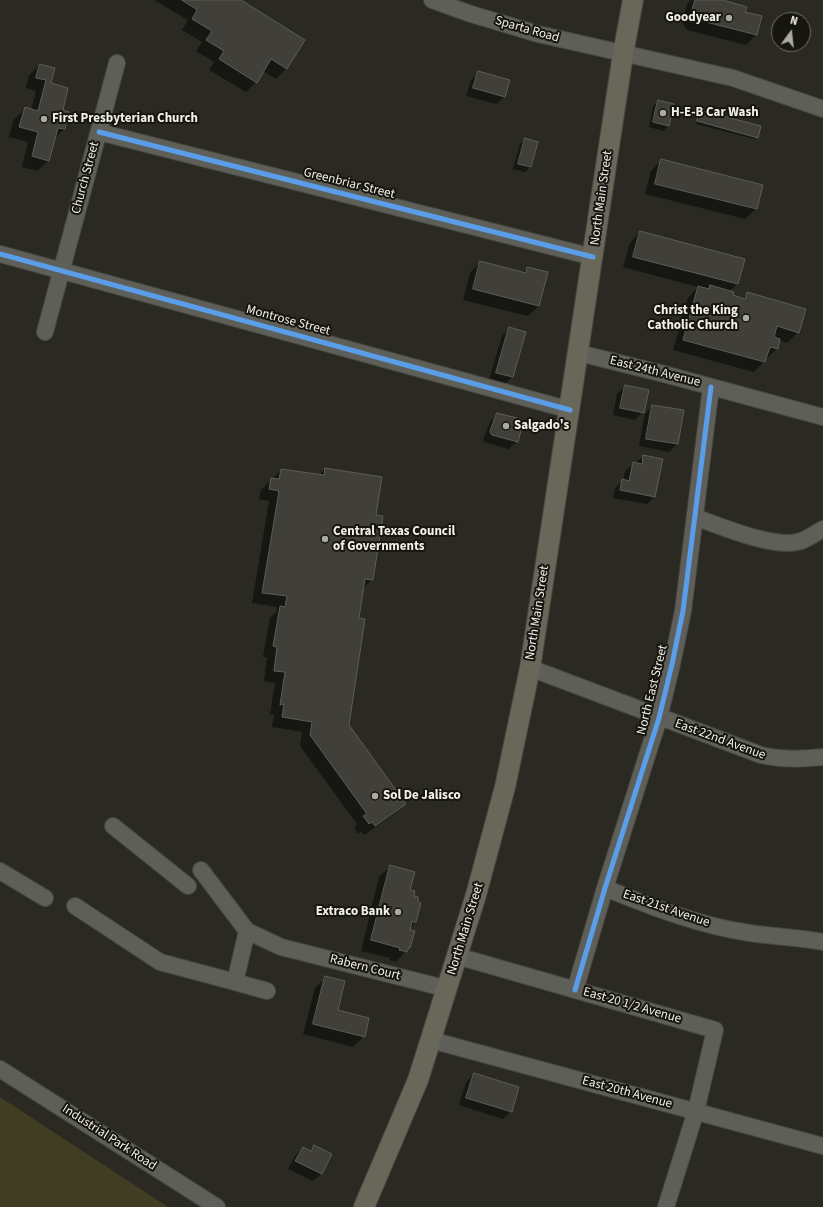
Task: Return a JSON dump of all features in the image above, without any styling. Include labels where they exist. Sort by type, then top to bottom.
[{"type":"main road","name":"North Main Street","points":[[364,1207],[408,1106],[431,1040],[482,877],[504,794],[530,668],[579,353],[623,54],[633,0]]},
{"type":"street","name":"Sparta Road","points":[[432,0],[471,14],[538,34],[732,78],[823,109]]},
{"type":"street","name":"Church Street","points":[[45,332],[117,63]]},
{"type":"street","name":"Greenbriar Street","points":[[98,132],[593,257]]},
{"type":"street","name":"Montrose Street","points":[[0,254],[570,410]]},
{"type":"street","name":"East 24th Avenue","points":[[579,353],[823,418]]},
{"type":"street","name":"North East Street","points":[[575,990],[605,888],[659,718],[683,611],[710,387]]},
{"type":"street","points":[[695,517],[751,537],[785,543],[801,541],[823,529]]},
{"type":"street","name":"East 22nd Avenue","points":[[530,668],[760,756],[776,759],[796,760],[823,758]]},
{"type":"street","points":[[113,826],[188,886]]},
{"type":"street","points":[[201,870],[246,931],[235,982]]},
{"type":"street","points":[[0,871],[46,898]]},
{"type":"street","name":"East 21st Avenue","points":[[605,888],[698,922],[751,934],[801,937],[823,942]]},
{"type":"street","points":[[74,906],[160,962],[267,991]]},
{"type":"street","name":"Rabern Court","points":[[246,931],[281,947],[448,989]]},
{"type":"street","name":"East 20 1/2 Avenue","points":[[457,956],[715,1030],[696,1111]]},
{"type":"street","name":"East 20th Avenue","points":[[431,1040],[823,1146]]},
{"type":"street","name":"Industrial Park Road","points":[[0,1069],[217,1207]]},
{"type":"street","points":[[666,1207],[696,1111]]},
{"type":"shaded area","points":[[0,1097],[168,1207],[0,1207]]},
{"type":"building","points":[[182,0],[241,0],[305,40],[287,69],[271,59],[257,83],[219,59],[224,51],[206,40],[212,31],[192,19],[197,10]]},
{"type":"building","name":"Goodyear","points":[[695,0],[723,0],[747,7],[745,12],[762,16],[757,35],[698,20],[692,11]]},
{"type":"building","name":"First Presbyterian Church","points":[[40,64],[55,68],[51,83],[68,88],[63,110],[69,112],[65,129],[58,128],[49,161],[32,156],[38,132],[19,127],[25,107],[38,111],[46,80],[36,78]]},
{"type":"building","points":[[478,71],[510,80],[505,97],[473,88]]},
{"type":"building","name":"H-E-B Car Wash","points":[[658,100],[674,104],[669,126],[653,122]]},
{"type":"building","points":[[700,110],[761,126],[758,138],[697,121]]},
{"type":"building","points":[[525,138],[538,142],[531,167],[518,164]]},
{"type":"building","points":[[661,159],[763,185],[757,209],[655,184]]},
{"type":"building","points":[[640,231],[745,259],[738,284],[633,257]]},
{"type":"building","points":[[480,261],[526,273],[527,267],[548,272],[539,306],[473,289]]},
{"type":"building","name":"Christ the King Catholic Church","points":[[710,285],[734,292],[733,295],[745,299],[747,292],[806,309],[799,333],[777,326],[774,337],[780,339],[778,349],[770,347],[765,362],[683,340],[698,286],[709,289]]},
{"type":"building","points":[[509,327],[526,332],[513,377],[496,373]]},
{"type":"building","points":[[625,385],[649,390],[644,413],[620,408]]},
{"type":"building","points":[[652,405],[684,410],[678,444],[646,439]]},
{"type":"building","points":[[497,413],[521,419],[520,423],[523,423],[518,442],[492,435],[490,432]]},
{"type":"building","points":[[643,455],[663,459],[655,497],[620,490],[622,479],[629,481],[633,462],[642,464]]},
{"type":"building","points":[[325,468],[382,477],[376,515],[383,516],[373,580],[365,579],[359,618],[365,619],[349,725],[406,804],[375,826],[372,822],[369,824],[363,816],[367,814],[310,735],[312,722],[282,717],[284,704],[280,705],[285,672],[274,671],[277,647],[273,646],[280,606],[285,607],[287,596],[262,593],[279,491],[269,489],[271,478],[279,479],[281,469],[324,475]]},
{"type":"building","name":"Extraco Bank","points":[[390,865],[415,872],[410,890],[415,891],[414,896],[418,897],[418,902],[421,903],[416,922],[412,922],[410,930],[415,931],[410,948],[409,947],[407,952],[399,950],[400,948],[371,940]]},
{"type":"building","points":[[325,976],[345,981],[338,1010],[369,1018],[365,1037],[313,1024]]},
{"type":"building","points":[[474,1073],[519,1087],[512,1112],[466,1098]]},
{"type":"building","points":[[314,1145],[332,1154],[322,1174],[295,1161],[303,1147],[311,1151]]},
{"type":"cycle path","points":[[99,132],[593,257]]},
{"type":"cycle path","points":[[0,254],[570,410]]},
{"type":"cycle path","points":[[575,990],[605,888],[659,718],[672,664],[683,611],[711,387]]},
{"type":"place","name":"Goodyear","points":[[729,18]]},
{"type":"place","name":"H-E-B Car Wash","points":[[663,113]]},
{"type":"place","name":"First Presbyterian Church","points":[[44,119]]},
{"type":"place","name":"Christ the King Catholic Church","points":[[746,318]]},
{"type":"place","name":"Salgado's","points":[[506,426]]},
{"type":"place","name":"Central Texas Council of Governments","points":[[325,539]]},
{"type":"place","name":"Sol De Jalisco","points":[[375,796]]},
{"type":"place","name":"Extraco Bank","points":[[398,912]]}]
